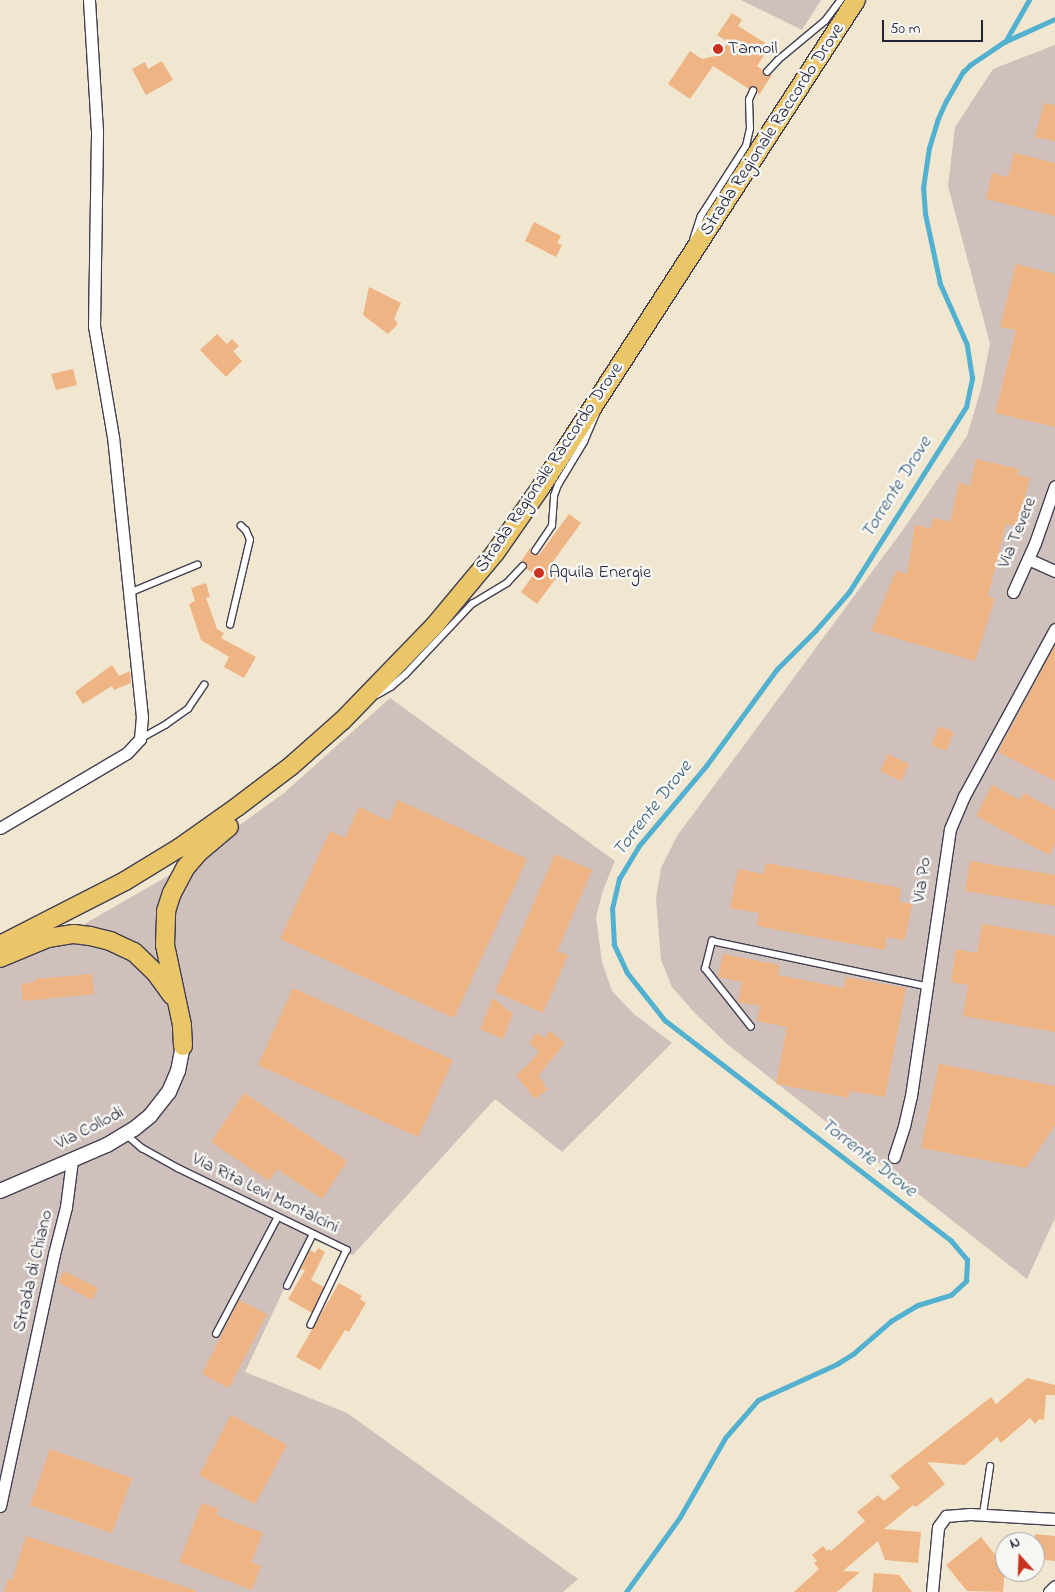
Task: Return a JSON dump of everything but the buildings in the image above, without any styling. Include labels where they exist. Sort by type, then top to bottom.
[{"type":"main road","name":"Strada Regionale Raccordo Drove","points":[[0,945],[64,914],[138,873],[179,848],[237,808],[321,740],[365,699],[435,626],[495,553],[598,399],[856,0]]},
{"type":"main road","points":[[182,1046],[182,1025],[175,999],[165,945],[164,928],[169,902],[180,876],[205,846],[295,776],[321,740]]},
{"type":"main road","points":[[0,932],[95,887],[138,873]]},
{"type":"main road","points":[[0,958],[48,938],[74,934],[99,938],[118,944],[141,958],[155,972],[175,999]]},
{"type":"street","points":[[0,828],[127,753],[140,738],[142,717],[113,437],[94,326],[97,131],[89,0]]},
{"type":"street","name":"Via Tevere","points":[[1013,592],[1028,559],[1055,486]]},
{"type":"street","points":[[1028,559],[1055,571]]},
{"type":"street","name":"Via Po","points":[[894,1157],[908,1108],[945,852],[954,818],[1055,629]]},
{"type":"street","name":"Via Collodi","points":[[0,1192],[127,1135],[150,1116],[169,1092],[178,1071],[182,1046]]},
{"type":"street","name":"Strada di Chiano","points":[[0,1506],[54,1254],[66,1207],[72,1160]]},
{"type":"street","points":[[932,1592],[939,1523],[946,1516],[954,1514],[983,1514],[1055,1519]]},
{"type":"street","points":[[1049,1592],[1055,1586]]},
{"type":"lane","points":[[767,72],[781,56],[825,21],[842,0]]},
{"type":"lane","points":[[690,258],[694,236],[701,216],[746,146],[750,129],[749,100],[753,91]]},
{"type":"lane","points":[[535,551],[552,526],[556,490],[590,432],[597,414],[598,399]]},
{"type":"lane","points":[[230,625],[250,540],[246,530],[241,526]]},
{"type":"lane","points":[[130,592],[197,565]]},
{"type":"lane","points":[[365,699],[383,692],[397,683],[472,604],[507,583],[524,566]]},
{"type":"lane","points":[[140,738],[165,726],[188,708],[204,685]]},
{"type":"lane","points":[[751,1027],[705,969],[712,941],[926,986]]},
{"type":"lane","name":"Via Rita Levi Montalcini","points":[[127,1135],[142,1148],[170,1164],[347,1250],[311,1325]]},
{"type":"lane","points":[[216,1334],[278,1217]]},
{"type":"lane","points":[[286,1286],[313,1234]]},
{"type":"lane","points":[[983,1514],[990,1467]]},
{"type":"shaded area","points":[[741,0],[821,0],[802,30]]},
{"type":"shaded area","points":[[1055,45],[1055,1218],[1027,1279],[727,1044],[693,1011],[672,987],[661,960],[656,899],[661,868],[677,836],[905,527],[967,436],[981,389],[990,344],[948,186],[955,127],[993,69]]},
{"type":"shaded area","points":[[390,698],[615,861],[603,890],[596,917],[602,962],[612,991],[634,1014],[672,1043],[562,1152],[495,1099],[353,1255],[308,1238],[245,1372],[347,1413],[578,1579],[563,1592],[0,1592],[0,966],[74,930],[173,873],[284,793]]},
{"type":"waterway","points":[[1005,42],[1029,0]]},
{"type":"waterway","name":"Torrente Drove","points":[[626,1592],[680,1517],[725,1438],[758,1400],[837,1364],[853,1354],[891,1321],[918,1305],[951,1295],[966,1281],[967,1260],[951,1241],[665,1021],[627,973],[614,945],[612,909],[619,879],[638,847],[706,766],[777,669],[816,630],[849,592],[966,407],[972,378],[967,345],[940,284],[925,214],[923,188],[929,148],[937,121],[963,72],[970,65],[1004,42],[1055,19]]},
{"type":"place","name":"Tamoil","points":[[718,49]]},
{"type":"place","name":"Aquila Energie","points":[[539,573]]}]
